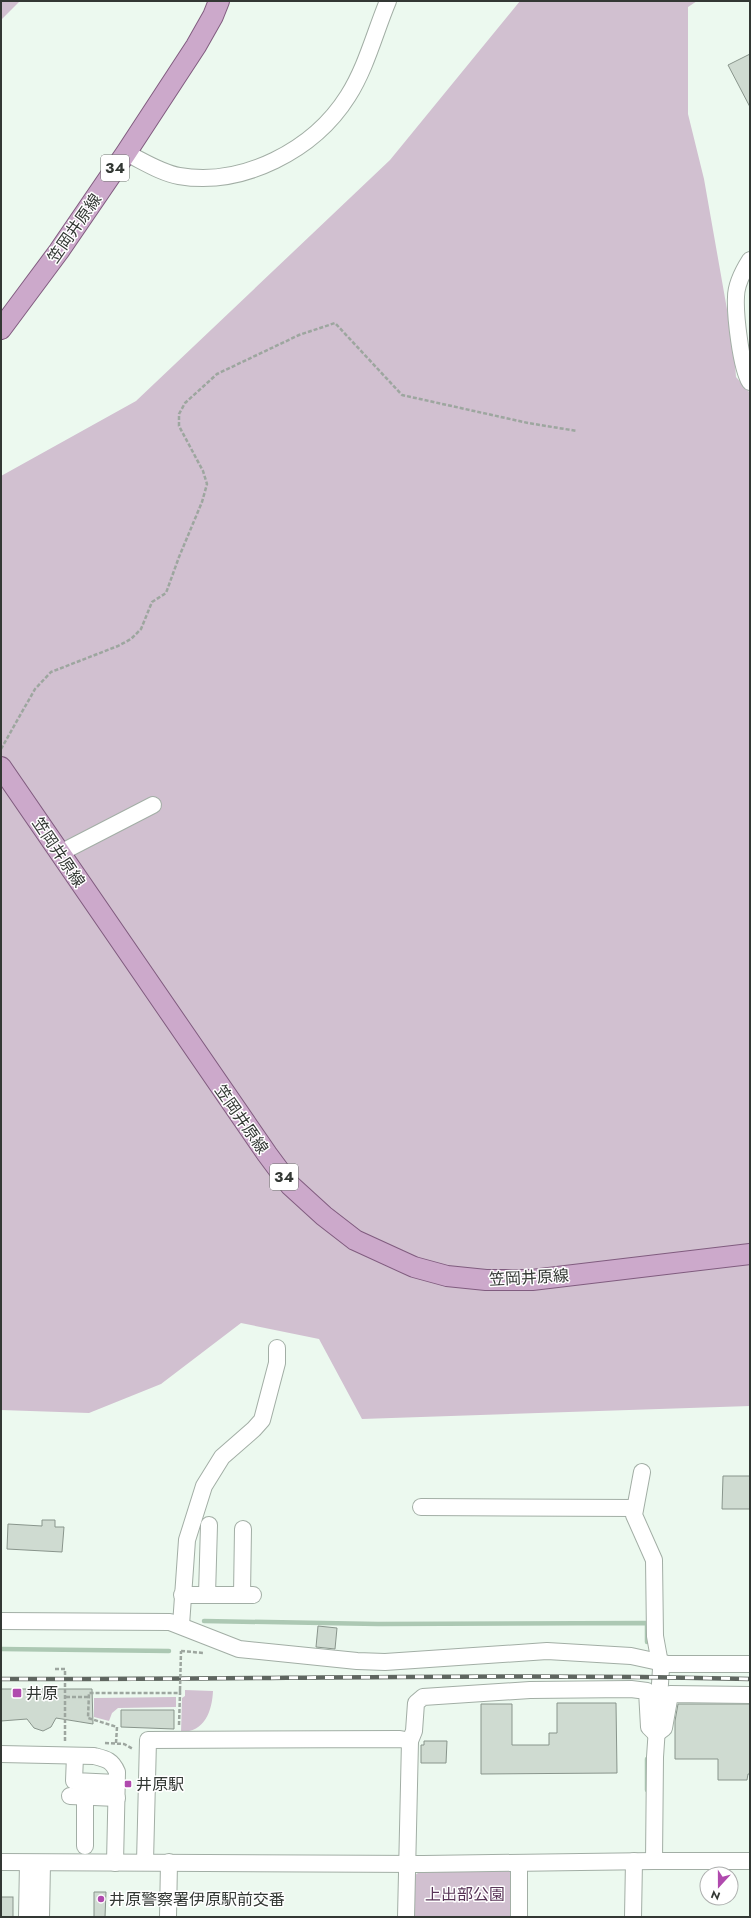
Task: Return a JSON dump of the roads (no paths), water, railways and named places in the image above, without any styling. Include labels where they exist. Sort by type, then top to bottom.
[{"type":"main road","name":"笠岡井原線","points":[[1,329],[59,251],[126,153],[196,46],[213,16],[219,1]]},
{"type":"main road","name":"笠岡井原線","points":[[1,767],[262,1148],[290,1185],[324,1216],[355,1240],[414,1267],[447,1276],[486,1280],[532,1280],[750,1254]]},
{"type":"street","points":[[126,153],[155,168],[178,176],[204,178],[229,175],[256,168],[284,157],[308,141],[331,120],[348,96],[359,76],[388,1]]},
{"type":"street","points":[[750,260],[740,281],[736,296],[744,369],[750,382]]},
{"type":"street","points":[[60,853],[153,805]]},
{"type":"street","points":[[181,1625],[186,1540],[204,1486],[222,1457],[254,1430],[262,1420],[278,1363],[277,1348]]},
{"type":"street","points":[[642,1472],[634,1508],[634,1515],[650,1547],[654,1560],[655,1636],[661,1677],[656,1734],[654,1861]]},
{"type":"street","points":[[421,1507],[634,1508]]},
{"type":"street","points":[[207,1595],[209,1525]]},
{"type":"street","points":[[182,1595],[248,1595],[243,1529]]},
{"type":"street","points":[[1,1621],[170,1622],[181,1625],[225,1645],[239,1649],[357,1661],[385,1662],[547,1651],[632,1656],[659,1662],[691,1665],[750,1664]]},
{"type":"street","points":[[406,1917],[410,1741],[414,1731],[416,1703],[423,1697],[530,1690],[631,1689],[647,1692],[649,1727],[656,1734]]},
{"type":"street","points":[[656,1734],[664,1728],[670,1694],[750,1696]]},
{"type":"street","points":[[145,1862],[148,1740],[400,1739],[410,1741]]},
{"type":"street","points":[[1,1754],[94,1756],[108,1759],[117,1772],[115,1863]]},
{"type":"street","points":[[75,1756],[74,1781],[117,1790]]},
{"type":"street","points":[[85,1846],[78,1797],[117,1790]]},
{"type":"street","points":[[633,1917],[634,1861]]},
{"type":"street","points":[[1,1862],[519,1864],[634,1861],[750,1861]]},
{"type":"street","points":[[168,1917],[169,1862]]},
{"type":"street","points":[[27,1917],[35,1863]]},
{"type":"street","points":[[35,1863],[41,1917]]},
{"type":"street","points":[[519,1864],[519,1917]]},
{"type":"waterway","points":[[204,1621],[378,1624],[647,1623],[647,1642]]},
{"type":"waterway","points":[[1,1649],[169,1651]]},
{"type":"waterway","points":[[647,1759],[647,1790]]},
{"type":"railway","points":[[1,1679],[469,1677],[656,1677],[750,1679]]},
{"type":"place","name":"井原","points":[[17,1693]]},
{"type":"place","name":"井原駅","points":[[128,1784]]},
{"type":"place","name":"井原警察署伊原駅前交番","points":[[101,1899]]},
{"type":"park label","name":"上出部公園","points":[[465,1894]]}]
